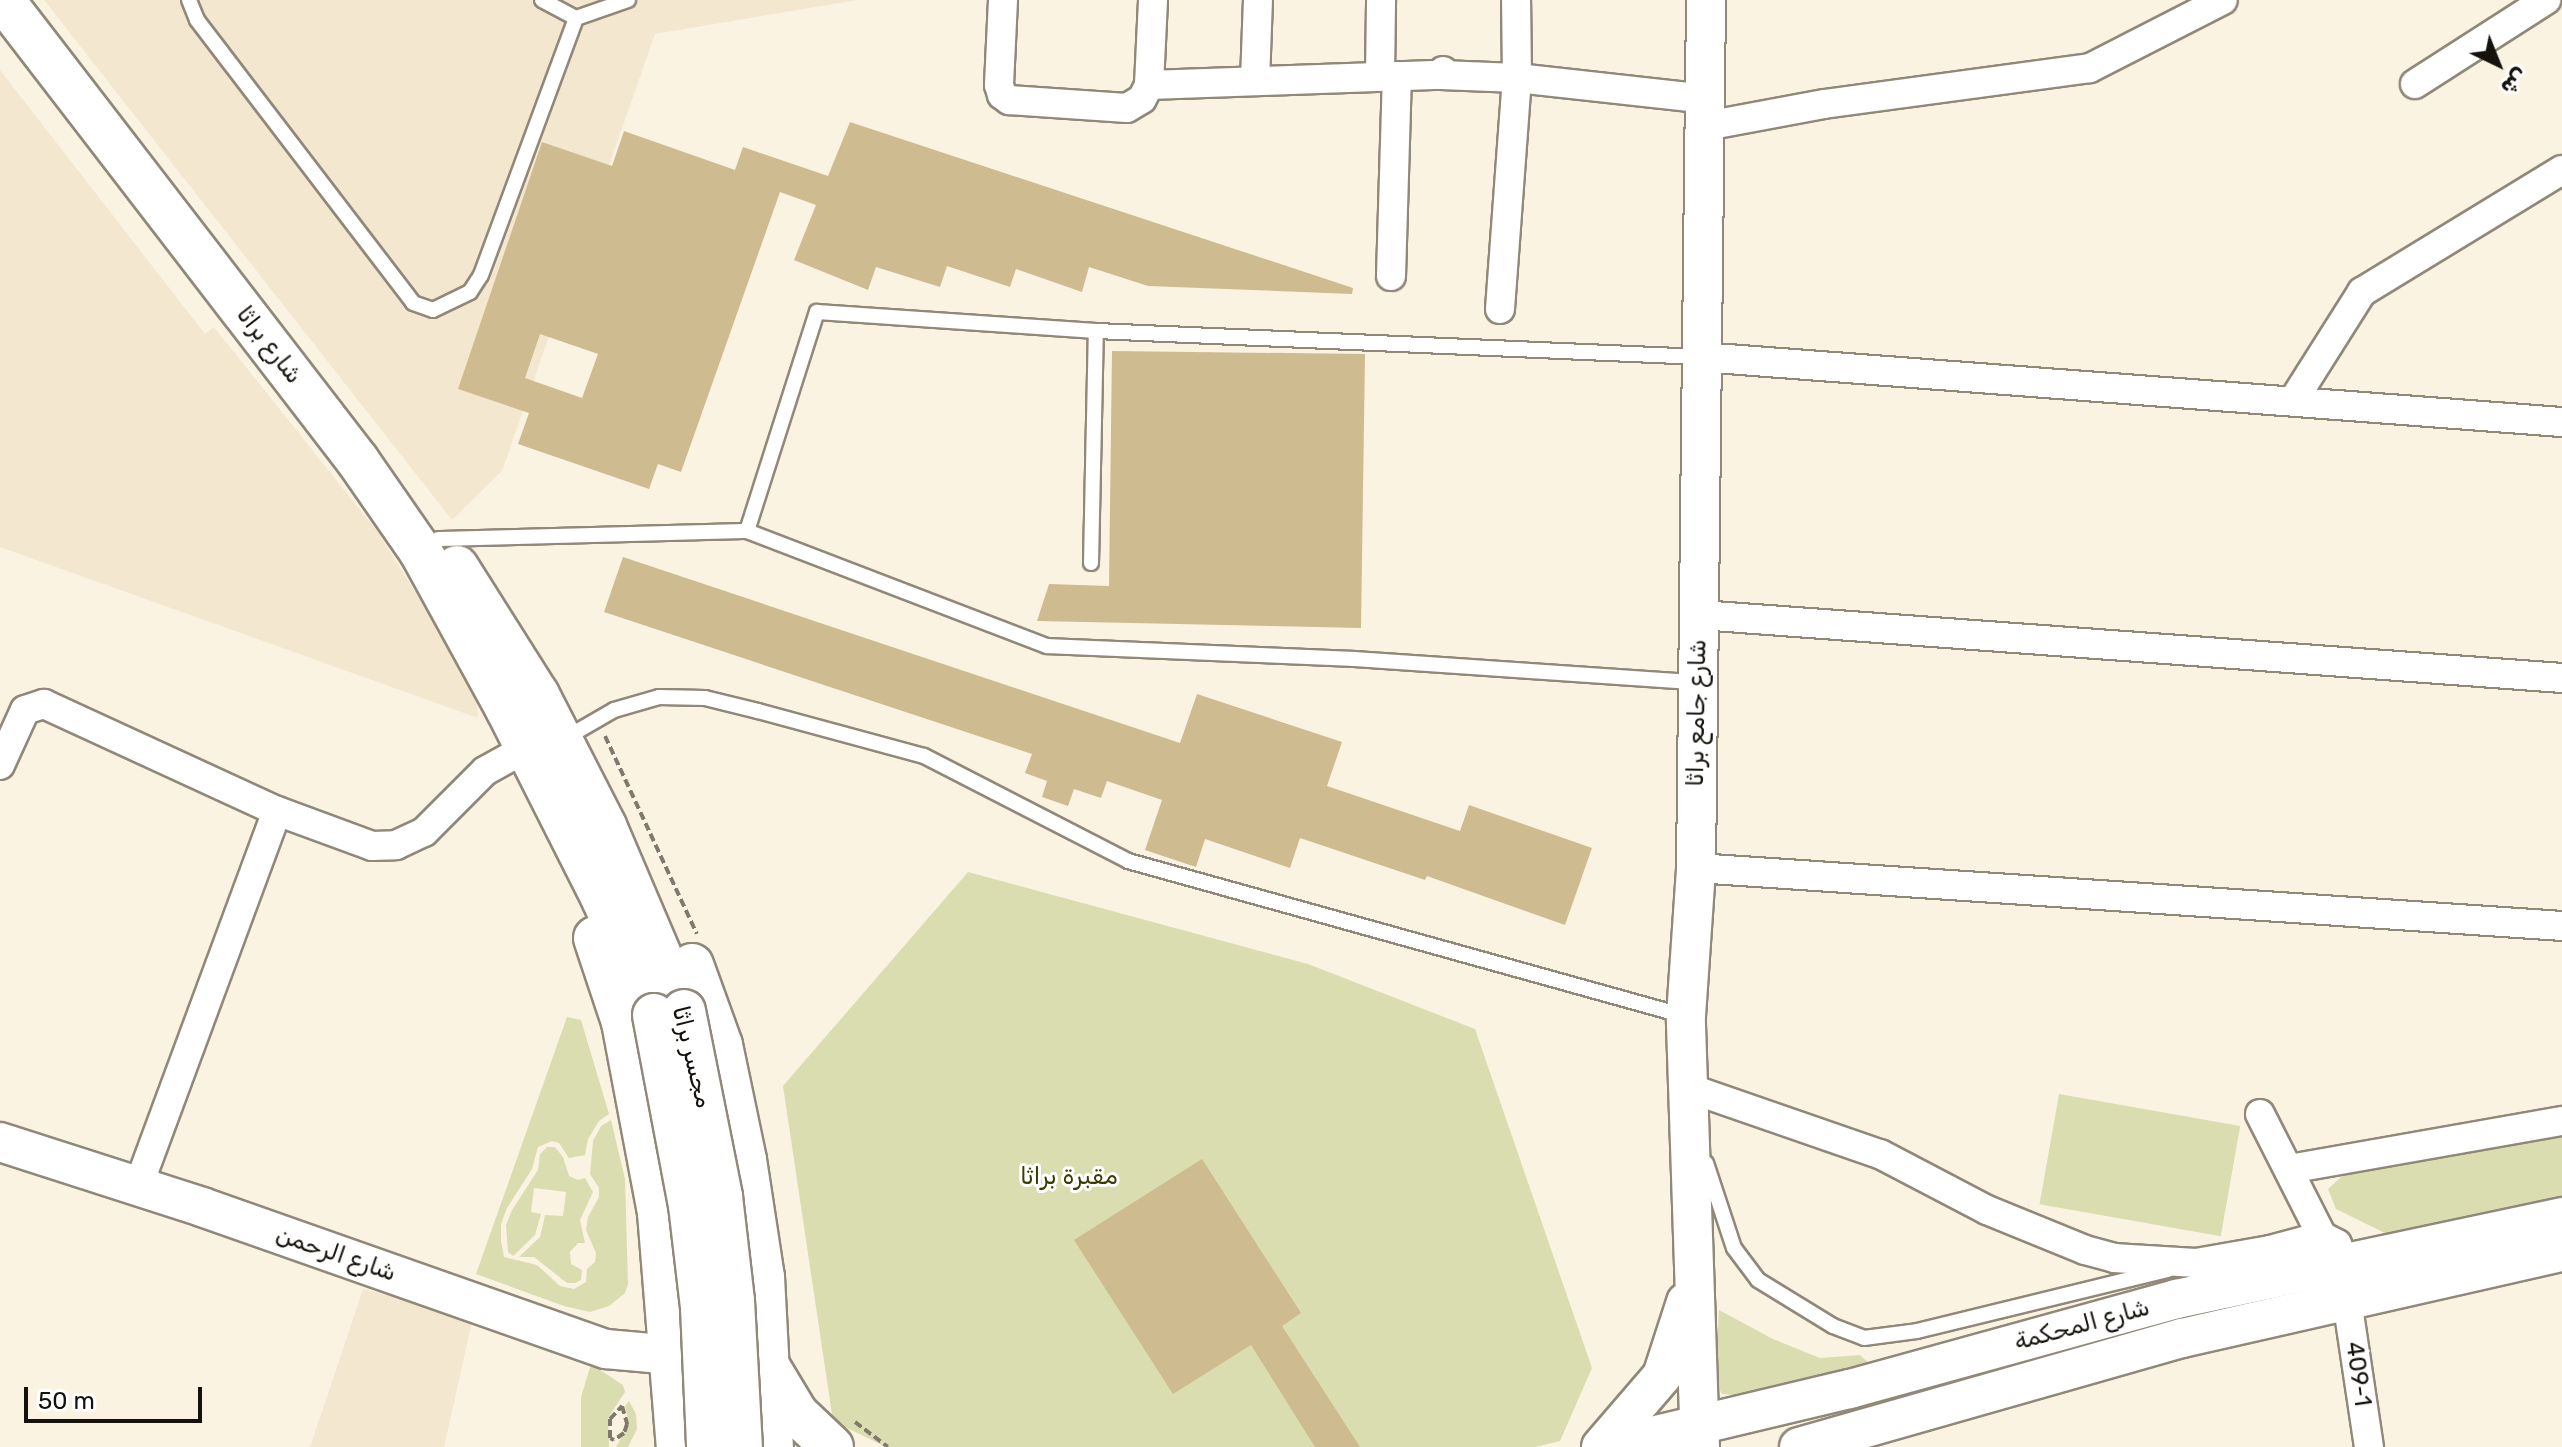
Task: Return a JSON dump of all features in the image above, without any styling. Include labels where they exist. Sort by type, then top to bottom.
[{"type":"main road","name":"شارع براثا","points":[[3,0],[358,461],[421,552],[486,637]]},
{"type":"main road","name":"شارع براثا","points":[[31,0],[438,539],[522,702]]},
{"type":"main road","points":[[486,637],[576,732],[648,861],[698,978],[721,1045],[745,1160],[763,1277],[772,1447]]},
{"type":"main road","points":[[486,637],[514,755],[563,858],[598,946],[623,1022],[659,1213],[678,1447]]},
{"type":"main road","name":"مجسر براثا","points":[[522,702],[605,826],[669,1013],[721,1197],[733,1301],[741,1447]]},
{"type":"main road","name":"مجسر براثا","points":[[669,1013],[702,1307],[708,1447]]},
{"type":"main road","points":[[674,1373],[678,1392],[689,1412],[704,1429],[723,1437],[743,1430],[758,1413],[769,1361]]},
{"type":"main road","points":[[769,1361],[790,1405],[832,1447]]},
{"type":"main road","points":[[657,1447],[674,1373]]},
{"type":"street","points":[[1003,0],[999,85],[1009,100],[1127,108],[1142,99],[1149,85],[1153,0]]},
{"type":"street","points":[[1255,81],[1258,0]]},
{"type":"street","points":[[1381,0],[1389,76],[1391,276]]},
{"type":"street","points":[[1500,309],[1517,78],[1516,0]]},
{"type":"street","name":"شارع جامع براثا","points":[[1701,1436],[1686,1087],[1686,1016],[1696,868],[1706,0]]},
{"type":"street","points":[[1149,85],[1442,73],[1517,78],[1706,113],[1824,104],[2090,68],[2223,0]]},
{"type":"street","points":[[2415,84],[2546,0]]},
{"type":"street","points":[[2293,401],[2362,292],[2562,170]]},
{"type":"street","points":[[1701,357],[2562,422]]},
{"type":"street","points":[[1700,615],[2562,678]]},
{"type":"street","points":[[0,765],[25,710],[44,704],[277,811],[372,846],[396,845],[424,832],[485,771],[514,755]]},
{"type":"street","points":[[138,1186],[277,811]]},
{"type":"street","points":[[1696,868],[2562,926]]},
{"type":"street","points":[[1686,1087],[1880,1154],[1987,1210],[2085,1250],[2136,1261],[2196,1263],[2270,1250],[2322,1236]]},
{"type":"street","points":[[2260,1114],[2322,1236],[2337,1244],[2346,1283]]},
{"type":"street","points":[[2289,1169],[2562,1121]]},
{"type":"street","name":"شارع الرحمن","points":[[0,1142],[138,1186],[674,1373]]},
{"type":"street","name":"شارع المحكمة","points":[[1799,1447],[1866,1437],[2562,1217]]},
{"type":"street","name":"شارع المحكمة","points":[[1604,1447],[1701,1436],[1850,1389],[2177,1299],[2346,1283],[2562,1252]]},
{"type":"street","points":[[1604,1447],[1662,1376],[1681,1324],[1694,1268]]},
{"type":"street","name":"409-1","points":[[2346,1283],[2369,1447]]},
{"type":"lane","points":[[189,0],[197,20],[413,303],[433,310],[470,292],[481,275],[576,18]]},
{"type":"lane","points":[[542,0],[576,18],[627,0]]},
{"type":"lane","points":[[747,531],[817,312],[1096,331],[1701,357]]},
{"type":"lane","points":[[1091,563],[1096,331]]},
{"type":"lane","points":[[438,539],[747,531],[1047,646],[1354,659],[1696,682]]},
{"type":"lane","points":[[576,732],[614,710],[659,697],[705,698],[758,711],[924,756],[1128,861],[1686,1016]]},
{"type":"lane","points":[[1686,1087],[1713,1189],[1734,1248],[1758,1280],[1833,1326],[1864,1338],[1977,1317],[2196,1263]]},
{"type":"path","points":[[612,1447],[627,1424],[622,1406],[610,1419],[610,1438],[616,1440]]},
{"type":"shaded area","points":[[44,0],[858,0],[655,34],[502,471],[452,520]]},
{"type":"shaded area","points":[[0,70],[205,334],[214,327],[377,531],[466,673],[476,699],[478,718],[0,547]]},
{"type":"shaded area","points":[[363,1289],[473,1317],[444,1447],[310,1447]]},
{"type":"green space","name":"مقبرة براثا","points":[[968,872],[1308,964],[1475,1029],[1592,1368],[1560,1441],[1535,1447],[886,1447],[833,1421],[783,1086]]},
{"type":"green space","points":[[567,1017],[581,1020],[609,1114],[599,1121],[588,1139],[585,1155],[569,1158],[559,1143],[552,1141],[538,1147],[532,1169],[507,1208],[501,1224],[501,1241],[504,1257],[537,1265],[560,1286],[574,1289],[586,1282],[587,1269],[595,1262],[596,1253],[586,1230],[588,1217],[599,1197],[599,1188],[590,1174],[593,1141],[601,1126],[611,1120],[625,1179],[628,1284],[625,1293],[609,1306],[590,1312],[564,1306],[476,1274]]},
{"type":"green space","points":[[2059,1094],[2240,1126],[2221,1236],[2040,1204]]},
{"type":"green space","points":[[2562,1127],[2562,1206],[2421,1238],[2387,1234],[2336,1209],[2328,1189],[2341,1177],[2366,1169]]},
{"type":"green space","points":[[547,1147],[555,1147],[563,1157],[569,1176],[578,1180],[585,1178],[593,1192],[580,1220],[585,1243],[578,1243],[570,1252],[571,1264],[582,1270],[581,1280],[575,1283],[567,1283],[534,1257],[519,1257],[540,1237],[545,1215],[563,1216],[566,1192],[534,1188],[531,1212],[541,1214],[535,1235],[513,1256],[508,1252],[506,1225],[538,1170],[540,1154]]},
{"type":"green space","points":[[1719,1310],[1773,1339],[1820,1358],[1860,1355],[1870,1364],[1735,1395],[1722,1394],[1715,1382]]},
{"type":"green space","points":[[591,1364],[623,1385],[625,1392],[608,1418],[609,1447],[581,1447],[581,1397]]},
{"type":"green space","points":[[629,1401],[636,1414],[637,1429],[628,1447],[616,1447],[629,1424],[625,1406]]},
{"type":"building","points":[[850,122],[1353,288],[1352,294],[1148,286],[1089,267],[1082,292],[1016,269],[1010,287],[947,266],[940,287],[876,267],[868,290],[794,260],[816,205],[780,192],[681,472],[658,464],[649,489],[518,444],[529,413],[458,389],[542,142],[612,166],[624,131],[735,170],[743,147],[828,176]],"holes":[[[540,334],[598,354],[582,398],[525,378]]]},
{"type":"building","points":[[1112,351],[1365,354],[1361,628],[1037,621],[1049,584],[1109,586]]},
{"type":"building","points":[[623,557],[1180,743],[1197,694],[1342,742],[1327,786],[1460,831],[1469,805],[1592,848],[1565,925],[1427,876],[1425,880],[1300,838],[1290,868],[1205,839],[1196,867],[1145,850],[1162,800],[1107,781],[1101,798],[1074,789],[1068,806],[1042,797],[1047,781],[1025,773],[1032,754],[604,612]]},
{"type":"building","points":[[1202,1159],[1301,1313],[1282,1326],[1360,1447],[1315,1447],[1251,1345],[1173,1394],[1074,1240]]}]
